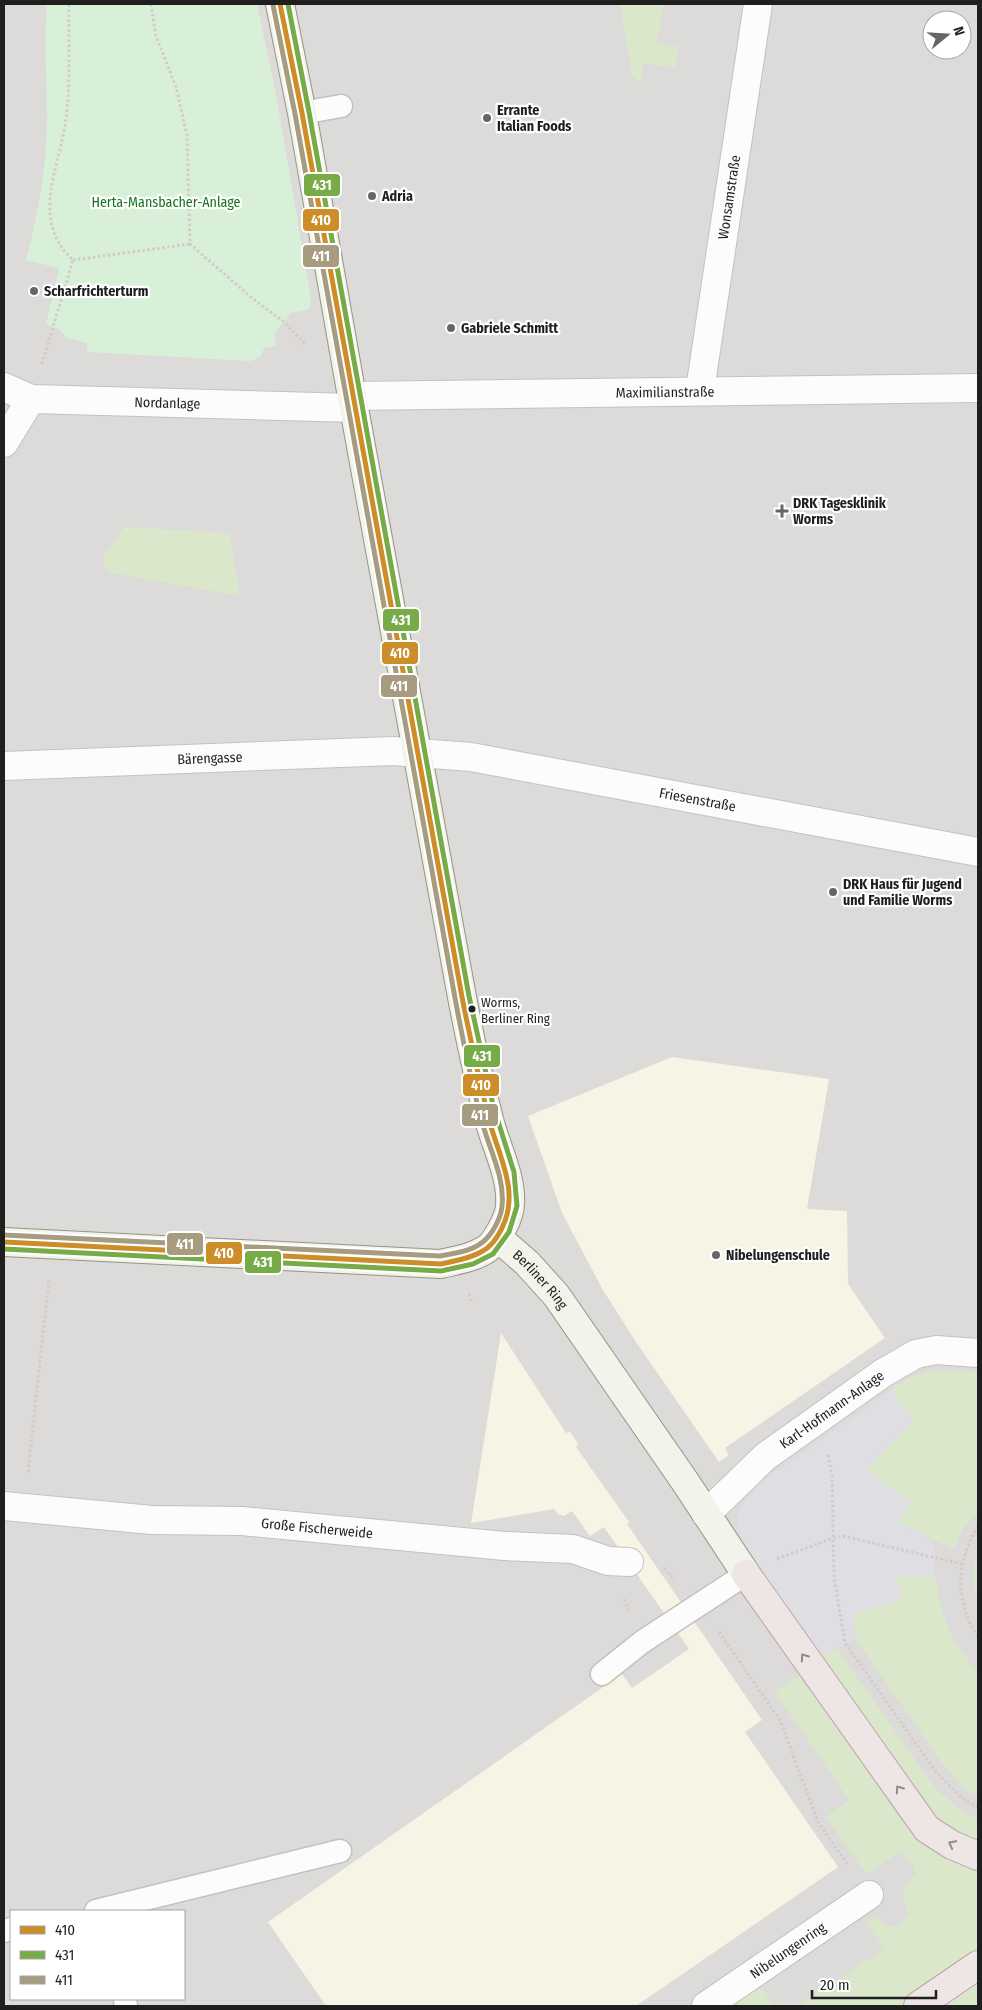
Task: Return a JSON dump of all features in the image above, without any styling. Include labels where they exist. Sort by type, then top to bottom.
[{"type":"highway","points":[[746,1574],[927,1829],[952,1845],[978,1856]]},
{"type":"highway","points":[[918,2006],[978,1965]]},
{"type":"main road","points":[[4,1242],[441,1264],[459,1261],[488,1248],[497,1238],[510,1206],[510,1193],[477,1072],[416,751],[302,113],[280,4]]},
{"type":"main road","name":"Berliner Ring","points":[[497,1238],[527,1263],[556,1295],[746,1574]]},
{"type":"street","name":"Wonsamstraße","points":[[700,390],[758,4]]},
{"type":"street","points":[[4,387],[31,399],[4,443]]},
{"type":"street","name":"Maximilianstraße","points":[[353,402],[700,390],[978,388]]},
{"type":"street","name":"Nordanlage","points":[[31,399],[353,402]]},
{"type":"street","name":"Bärengasse","points":[[4,766],[416,751]]},
{"type":"street","name":"Friesenstraße","points":[[416,751],[471,757],[978,852]]},
{"type":"street","name":"Karl-Hofmann-Anlage","points":[[706,1514],[766,1456],[883,1373],[916,1354],[936,1350],[978,1353]]},
{"type":"street","name":"Große Fischerweide","points":[[14,1507],[152,1520],[242,1521],[505,1546],[573,1549],[618,1561]]},
{"type":"street","name":"Nibelungenring","points":[[706,2006],[869,1895]]},
{"type":"lane","points":[[302,113],[341,106]]},
{"type":"lane","points":[[602,1674],[642,1642],[746,1574]]},
{"type":"lane","points":[[106,1910],[340,1851]]},
{"type":"path","points":[[69,4],[66,118],[51,183],[49,202],[51,222],[56,238],[64,252],[73,260],[190,244]]},
{"type":"path","points":[[152,4],[156,36],[176,88],[187,135],[190,244],[253,299],[284,322],[309,349]]},
{"type":"path","points":[[31,399],[73,260]]},
{"type":"path","points":[[14,1507],[53,1244]]},
{"type":"path","points":[[820,1418],[832,1475],[834,1578],[845,1643],[936,1772],[963,1799],[978,1807]]},
{"type":"path","points":[[978,1526],[962,1564],[960,1587],[964,1612],[978,1637]]},
{"type":"path","points":[[746,1574],[758,1566],[843,1536],[962,1564]]},
{"type":"path","points":[[618,1561],[642,1642]]},
{"type":"path","points":[[659,1564],[700,1604],[780,1720],[818,1822],[869,1895]]},
{"type":"shaded area","points":[[4,4],[978,4],[978,1952],[900,2006],[4,2006]]},
{"type":"shaded area","points":[[386,20],[410,153],[351,164],[327,31]]},
{"type":"shaded area","points":[[64,366],[176,375],[233,376],[254,388],[31,375]]},
{"type":"shaded area","points":[[170,428],[297,430],[274,443],[181,439]]},
{"type":"shaded area","name":"Nibelungenschule","points":[[672,1057],[829,1079],[807,1209],[847,1211],[848,1284],[885,1338],[725,1448],[729,1455],[719,1462],[636,1342],[603,1290],[562,1213],[528,1116]]},
{"type":"shaded area","points":[[501,1333],[566,1433],[570,1432],[578,1443],[576,1447],[629,1522],[627,1524],[762,1720],[745,1732],[838,1867],[636,2006],[326,2006],[268,1922],[622,1674],[632,1688],[689,1649],[604,1527],[590,1536],[572,1511],[564,1516],[558,1514],[554,1509],[471,1523]]},
{"type":"shaded area","points":[[891,1390],[913,1421],[866,1470],[912,1503],[898,1522],[933,1539],[935,1576],[896,1576],[903,1599],[854,1613],[855,1638],[820,1658],[744,1546],[739,1534],[737,1520],[739,1510],[757,1486],[768,1477]]},
{"type":"shaded area","points":[[865,1921],[884,1949],[798,2006],[775,2006],[763,1990]]},
{"type":"green space","name":"Herta-Mansbacher-Anlage","points":[[47,4],[257,4],[276,95],[311,298],[310,308],[291,313],[275,333],[275,346],[264,348],[261,356],[251,361],[87,352],[87,343],[67,338],[60,330],[46,324],[59,268],[26,260],[38,208],[47,137]]},
{"type":"green space","points":[[620,4],[663,4],[657,43],[678,47],[675,68],[644,63],[641,82],[632,76]]},
{"type":"green space","points":[[124,527],[230,533],[240,596],[107,572],[102,559]]},
{"type":"green space","points":[[929,1371],[978,1372],[978,1511],[963,1529],[953,1549],[898,1522],[866,1470],[913,1421],[891,1390],[908,1378]]},
{"type":"green space","points":[[978,1549],[978,1601],[974,1575]]},
{"type":"green space","points":[[896,1576],[935,1576],[942,1611],[952,1637],[978,1674],[978,1796],[966,1790],[944,1766],[855,1638],[854,1613],[903,1599]]},
{"type":"green space","points":[[836,1647],[933,1785],[954,1804],[978,1819],[978,1841],[946,1824],[932,1814],[820,1658]]},
{"type":"green space","points":[[800,1674],[901,1820],[937,1849],[978,1870],[978,1952],[899,2006],[798,2006],[884,1949],[865,1921],[871,1918],[876,1919],[890,1926],[901,1923],[908,1914],[903,1896],[904,1889],[916,1874],[914,1867],[902,1852],[866,1874],[826,1817],[849,1800],[775,1692]]},
{"type":"green space","points":[[978,1984],[978,2003],[973,2006],[945,2006]]},
{"type":"green space","points":[[755,1989],[763,1990],[775,2006],[737,2006],[737,2002]]},
{"type":"transit line","name":"410","points":[[4,1242],[441,1264],[461,1260],[488,1248],[501,1230],[507,1216],[509,1189],[489,1120],[462,997],[302,113],[280,4]]},
{"type":"transit line","name":"431","points":[[4,1249],[441,1271],[473,1264],[493,1254],[509,1232],[517,1206],[514,1172],[493,1105],[469,996],[288,4]]},
{"type":"transit line","name":"411","points":[[4,1235],[440,1256],[464,1251],[481,1243],[494,1228],[501,1210],[502,1196],[499,1175],[479,1109],[458,1014],[295,114],[273,5]]},
{"type":"place","name":"Errante Italian Foods","points":[[487,118]]},
{"type":"place","name":"Adria","points":[[372,196]]},
{"type":"place","name":"Scharfrichterturm","points":[[34,291]]},
{"type":"place","name":"Gabriele Schmitt","points":[[451,328]]},
{"type":"place","name":"DRK Tagesklinik Worms","points":[[782,511]]},
{"type":"place","name":"DRK Haus für Jugend und Familie Worms","points":[[833,892]]},
{"type":"place","name":"Worms, Berliner Ring","points":[[472,1009]]},
{"type":"place","name":"Nibelungenschule","points":[[716,1255]]}]
